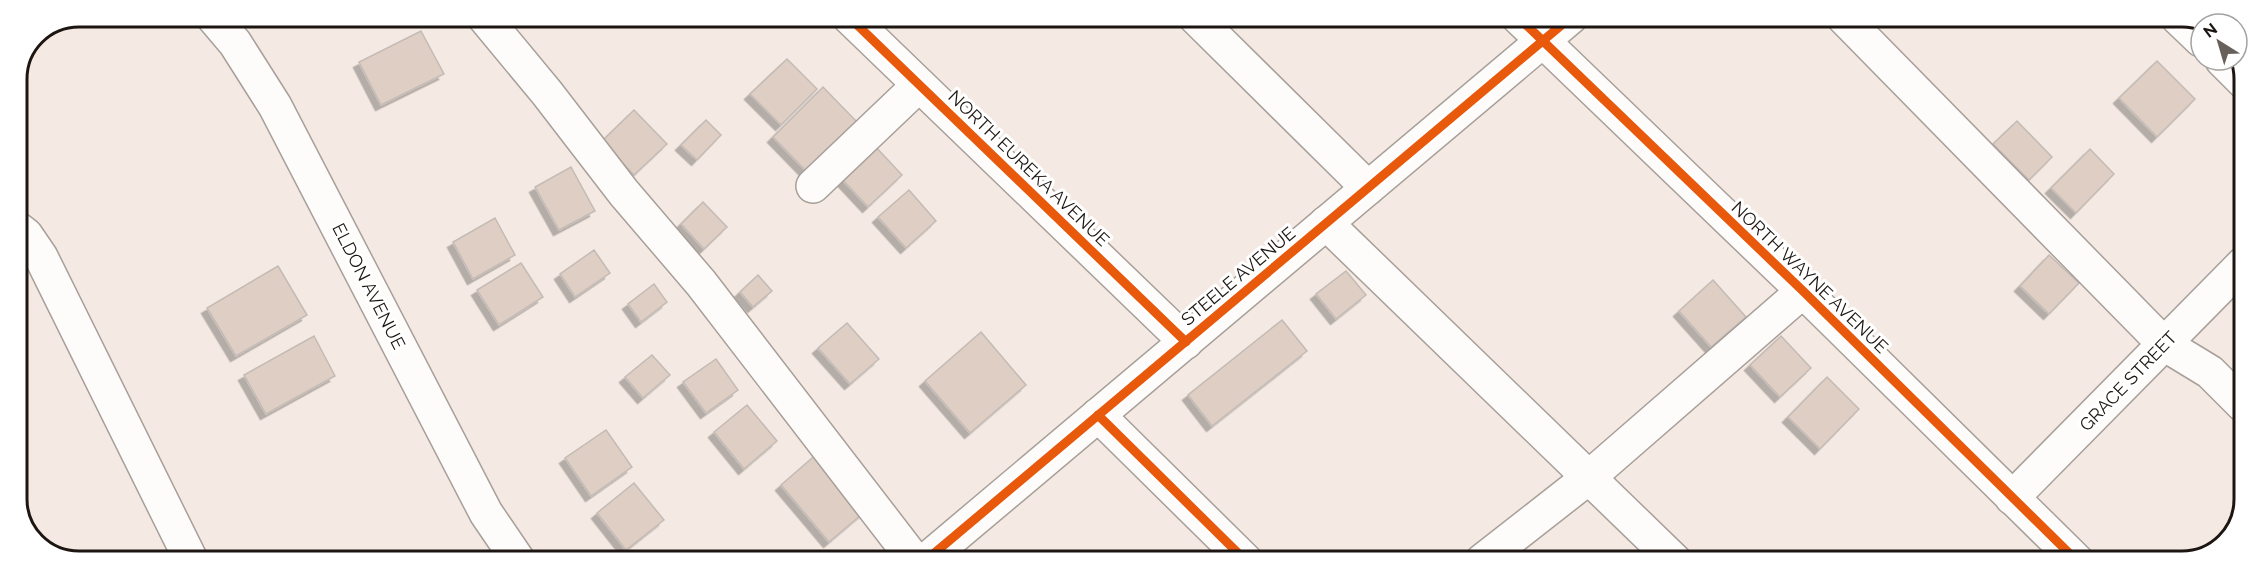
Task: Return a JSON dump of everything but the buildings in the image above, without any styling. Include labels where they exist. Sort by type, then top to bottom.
[{"type":"street","name":"ELDON AVENUE","points":[[221,27],[235,43],[275,106],[486,513],[511,551]]},
{"type":"street","points":[[492,27],[547,93],[624,193],[701,283],[907,551]]},
{"type":"street","name":"NORTH EUREKA AVENUE","points":[[859,27],[1186,342]]},
{"type":"street","points":[[1216,27],[1368,188]]},
{"type":"street","name":"NORTH WAYNE AVENUE","points":[[1528,27],[1803,291],[2067,551]]},
{"type":"street","name":"STEELE AVENUE","points":[[937,551],[1560,27]]},
{"type":"street","points":[[1853,27],[2164,344],[2210,372],[2234,396]]},
{"type":"street","points":[[813,186],[919,85]]},
{"type":"street","points":[[1326,223],[1665,551]]},
{"type":"street","points":[[27,236],[41,256],[187,551]]},
{"type":"street","name":"GRACE STREET","points":[[2012,498],[2234,273]]},
{"type":"street","points":[[1495,551],[1588,478],[1803,291]]},
{"type":"street","points":[[1098,415],[1236,551]]},
{"type":"cycle path","points":[[859,27],[1186,342]]},
{"type":"cycle path","points":[[1528,27],[1803,291],[2067,551]]},
{"type":"cycle path","points":[[937,551],[1559,27]]},
{"type":"cycle path","points":[[1098,415],[1236,551]]}]
